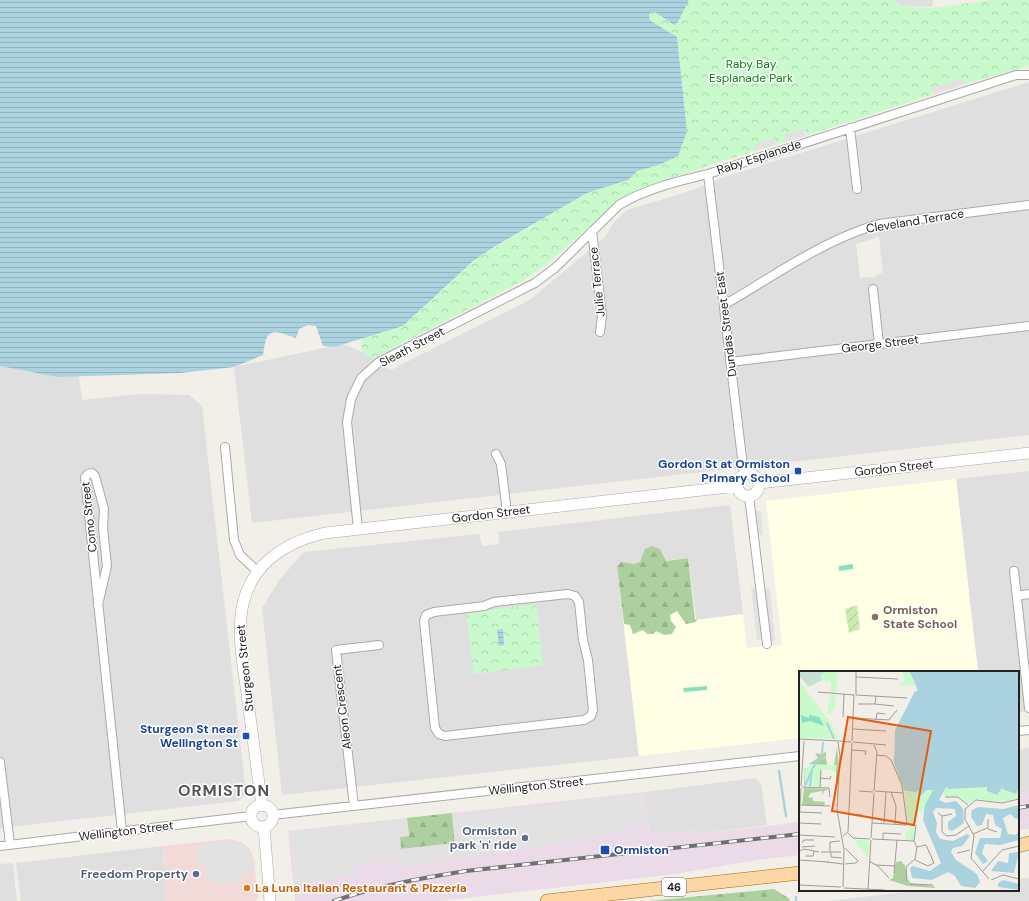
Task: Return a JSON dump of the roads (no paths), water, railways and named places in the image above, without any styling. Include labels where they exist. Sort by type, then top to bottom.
[{"type":"main road","points":[[1019,846],[1029,843]]},
{"type":"main road","name":"46","points":[[547,901],[799,873]]},
{"type":"street","name":"Raby Esplanade","points":[[517,293],[535,283],[555,268],[619,205],[629,199],[683,180],[708,174],[1016,75],[1029,75]]},
{"type":"street","points":[[850,128],[857,189]]},
{"type":"street","name":"Dundas Street East","points":[[708,174],[744,475]]},
{"type":"street","name":"Cleveland Terrace","points":[[724,304],[835,240],[856,230],[879,224],[1029,205]]},
{"type":"street","name":"Julie Terrace","points":[[592,232],[602,316],[600,332]]},
{"type":"street","points":[[873,289],[879,344]]},
{"type":"street","name":"Sleath Street","points":[[358,529],[347,422],[351,399],[361,378],[379,362],[517,293]]},
{"type":"street","name":"George Street","points":[[730,362],[1029,326]]},
{"type":"street","points":[[225,447],[234,540],[240,555],[258,572]]},
{"type":"street","name":"Gordon Street","points":[[759,483],[1029,453]]},
{"type":"street","points":[[496,454],[501,464],[507,512]]},
{"type":"street","name":"Como Street","points":[[98,606],[107,566],[103,528],[104,510],[92,473],[85,477],[98,606],[122,832]]},
{"type":"street","points":[[744,475],[753,476],[759,483],[755,493],[749,496],[740,492],[737,486],[738,479],[744,475]]},
{"type":"street","name":"Gordon Street","points":[[258,572],[272,557],[300,539],[325,533],[737,486]]},
{"type":"street","points":[[749,496],[767,644]]},
{"type":"street","points":[[1014,571],[1029,708]]},
{"type":"street","name":"Sturgeon Street","points":[[258,572],[247,591],[243,603],[240,633],[262,806]]},
{"type":"street","points":[[568,594],[575,596],[579,602],[583,640],[588,660],[593,710],[590,716],[584,720],[445,736],[439,734],[435,728],[428,674],[424,622],[426,615],[434,612],[484,606],[500,602],[568,594]]},
{"type":"street","points":[[1017,596],[1029,594]]},
{"type":"street","name":"Aleon Crescent","points":[[354,806],[336,650],[379,645]]},
{"type":"street","points":[[1019,731],[1029,730]]},
{"type":"street","name":"Wellington Street","points":[[272,815],[799,756]]},
{"type":"street","points":[[0,762],[10,844]]},
{"type":"street","points":[[262,806],[268,808],[272,815],[270,822],[264,827],[255,824],[251,816],[254,809],[262,806]]},
{"type":"street","name":"Wellington Street","points":[[0,846],[251,816]]},
{"type":"street","points":[[264,827],[270,901]]},
{"type":"water","points":[[0,0],[689,0],[678,22],[674,25],[655,12],[650,13],[649,18],[651,21],[677,37],[687,131],[678,156],[659,165],[637,171],[628,180],[587,193],[494,247],[473,261],[403,326],[334,347],[323,346],[316,326],[308,325],[299,329],[296,338],[275,332],[268,336],[264,346],[263,355],[234,367],[181,373],[57,377],[0,366]]},
{"type":"water","points":[[503,629],[504,645],[499,646],[497,630]]},
{"type":"waterway","points":[[779,771],[786,816]]},
{"type":"railway","points":[[1019,808],[1029,806]]},
{"type":"railway","points":[[334,901],[383,887],[466,871],[799,834]]},
{"type":"place","name":"Gordon St at Ormiston Primary School","points":[[798,471]]},
{"type":"place","name":"Ormiston State School","points":[[875,617]]},
{"type":"place","name":"Sturgeon St near Wellington St","points":[[246,736]]},
{"type":"place","name":"Ormiston park 'n' ride","points":[[525,838]]},
{"type":"place","name":"Ormiston","points":[[605,850]]},
{"type":"place","name":"Freedom Property","points":[[196,874]]},
{"type":"place","name":"La Luna Italian Restaurant & Pizzeria","points":[[247,888]]},
{"type":"district","name":"ORMISTON","points":[[224,790]]},
{"type":"park label","name":"Raby Bay Esplanade Park","points":[[751,71]]}]
